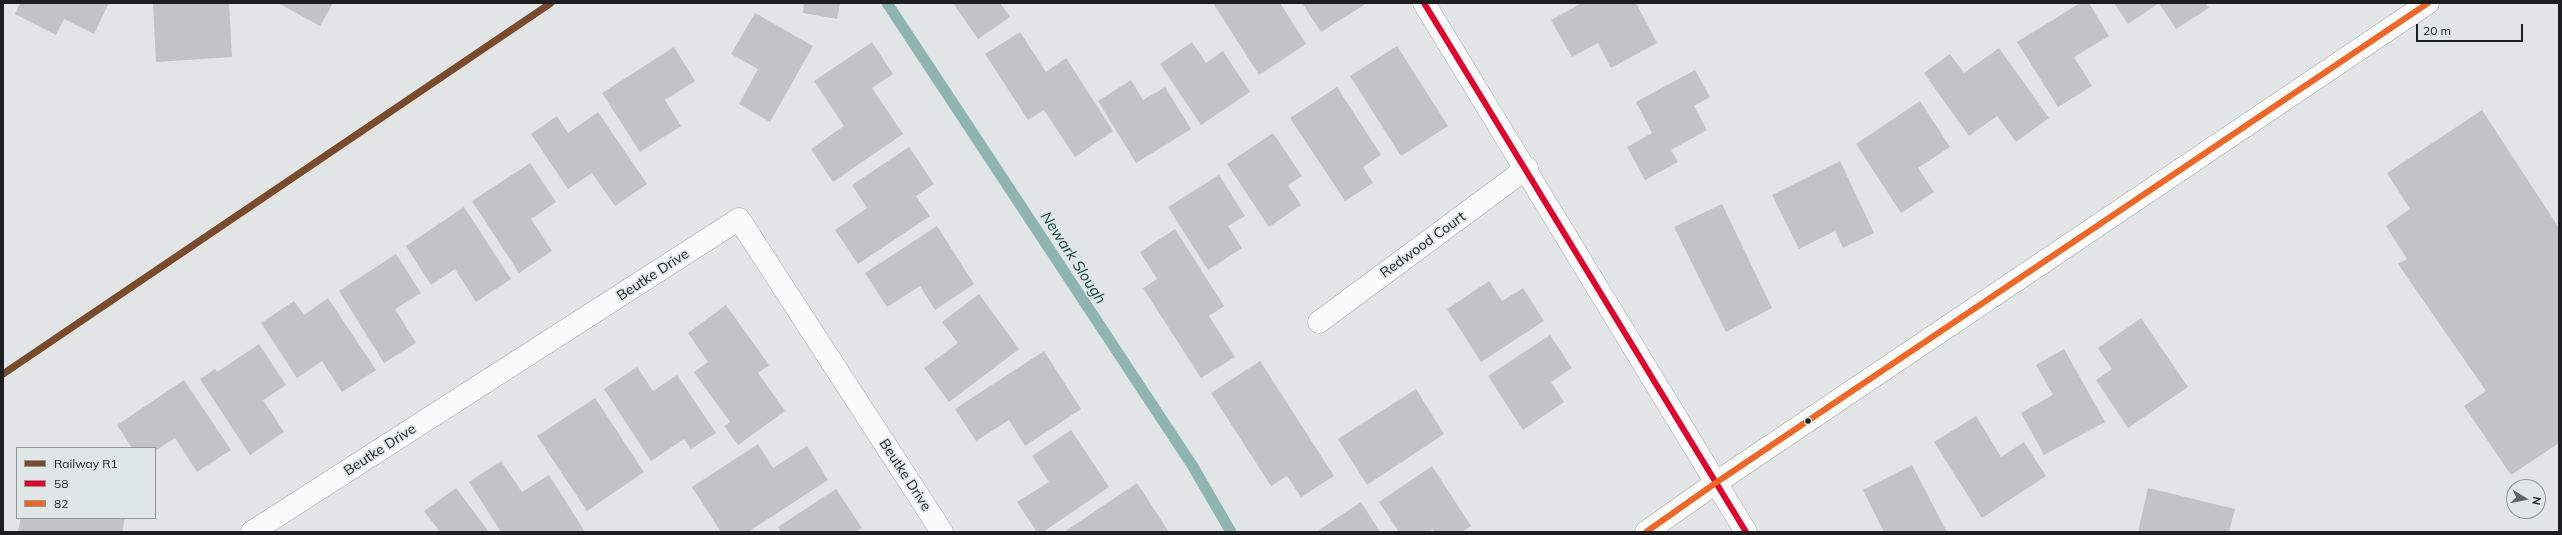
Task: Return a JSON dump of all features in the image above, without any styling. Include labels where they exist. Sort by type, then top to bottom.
[{"type":"street","points":[[1424,3],[1527,168],[1746,532]]},
{"type":"street","points":[[1646,532],[1717,482],[2428,3]]},
{"type":"street","name":"Redwood Court","points":[[1319,322],[1527,168]]},
{"type":"street","name":"Beutke Drive","points":[[252,532],[739,219],[942,532]]},
{"type":"building","points":[[20,3],[109,3],[94,34],[64,19],[56,35],[15,14]]},
{"type":"building","points":[[153,3],[229,3],[232,57],[156,62]]},
{"type":"building","points":[[278,3],[333,3],[320,26]]},
{"type":"building","points":[[804,3],[840,3],[837,19],[803,13]]},
{"type":"building","points":[[953,3],[1000,3],[1010,17],[978,39]]},
{"type":"building","points":[[1213,3],[1280,3],[1306,44],[1259,75]]},
{"type":"building","points":[[1302,3],[1363,3],[1364,5],[1321,32]]},
{"type":"building","points":[[1582,3],[1636,3],[1657,43],[1611,68],[1598,43],[1572,57],[1551,20]]},
{"type":"building","points":[[2080,3],[2089,3],[2109,36],[2074,57],[2092,86],[2058,107],[2017,42]]},
{"type":"building","points":[[2114,3],[2159,3],[2128,24]]},
{"type":"building","points":[[2159,3],[2206,3],[2209,8],[2176,29]]},
{"type":"building","points":[[755,13],[813,46],[770,122],[739,104],[758,69],[731,54]]},
{"type":"building","points":[[1020,32],[1046,72],[1066,58],[1113,131],[1075,157],[1044,110],[1028,120],[985,54]]},
{"type":"building","points":[[872,42],[893,74],[872,88],[903,134],[833,182],[811,149],[844,126],[814,81]]},
{"type":"building","points":[[1192,42],[1206,63],[1223,51],[1250,92],[1201,125],[1160,64]]},
{"type":"building","points":[[1397,46],[1448,126],[1401,156],[1350,76]]},
{"type":"building","points":[[674,47],[695,81],[665,100],[681,126],[640,152],[602,93]]},
{"type":"building","points":[[1999,48],[2049,118],[2016,142],[1997,116],[1969,136],[1924,73],[1950,54],[1964,73]]},
{"type":"building","points":[[1695,70],[1710,97],[1694,106],[1707,130],[1671,150],[1678,162],[1645,180],[1627,147],[1652,133],[1636,102]]},
{"type":"building","points":[[1131,80],[1143,100],[1165,87],[1191,129],[1136,163],[1098,101]]},
{"type":"building","points":[[1337,87],[1381,155],[1363,167],[1373,183],[1345,201],[1290,118]]},
{"type":"building","points":[[1920,101],[1950,147],[1918,168],[1934,192],[1901,213],[1856,144]]},
{"type":"building","points":[[2482,110],[2559,228],[2559,443],[2511,475],[2464,406],[2486,391],[2398,264],[2407,259],[2386,226],[2410,209],[2387,173]]},
{"type":"building","points":[[598,112],[647,184],[615,206],[592,173],[568,189],[531,134],[557,116],[568,133]]},
{"type":"building","points":[[1273,133],[1302,176],[1288,185],[1301,205],[1269,227],[1227,164]]},
{"type":"building","points":[[909,147],[934,184],[916,196],[930,216],[858,264],[835,230],[867,208],[852,185]]},
{"type":"building","points":[[1840,161],[1874,233],[1843,248],[1835,231],[1799,249],[1772,195]]},
{"type":"building","points":[[530,163],[556,202],[531,219],[552,251],[519,273],[472,201]]},
{"type":"building","points":[[1219,175],[1245,216],[1228,226],[1242,248],[1208,270],[1168,207]]},
{"type":"building","points":[[1722,204],[1772,308],[1726,332],[1674,227]]},
{"type":"building","points":[[464,207],[511,279],[476,302],[455,269],[431,285],[406,246]]},
{"type":"building","points":[[937,226],[974,284],[935,310],[920,286],[887,307],[865,273]]},
{"type":"building","points":[[1175,229],[1224,306],[1209,316],[1235,357],[1201,378],[1143,288],[1157,279],[1140,252]]},
{"type":"building","points":[[396,254],[421,293],[395,309],[416,343],[384,363],[339,291]]},
{"type":"building","points":[[1489,281],[1502,301],[1523,288],[1544,321],[1481,362],[1447,309]]},
{"type":"building","points":[[979,294],[1019,349],[949,402],[924,368],[958,343],[942,322]]},
{"type":"building","points":[[328,298],[376,370],[342,392],[322,361],[297,378],[261,323],[294,301],[304,315]]},
{"type":"building","points":[[726,305],[769,365],[758,373],[785,411],[738,445],[724,426],[730,422],[694,372],[708,362],[688,333]]},
{"type":"building","points":[[2141,318],[2188,387],[2128,428],[2096,380],[2112,369],[2098,348]]},
{"type":"building","points":[[1550,335],[1572,368],[1551,382],[1564,402],[1523,430],[1488,376]]},
{"type":"building","points":[[259,344],[286,385],[263,400],[284,432],[250,455],[200,379],[215,369],[217,372]]},
{"type":"building","points":[[2064,349],[2105,422],[2044,455],[2021,413],[2053,395],[2036,365]]},
{"type":"building","points":[[1044,351],[1081,409],[1025,446],[1009,420],[976,441],[955,409]]},
{"type":"building","points":[[1260,361],[1334,476],[1301,497],[1287,476],[1271,486],[1211,393]]},
{"type":"building","points":[[637,367],[653,391],[677,375],[716,433],[691,449],[684,439],[651,461],[604,389]]},
{"type":"building","points":[[184,380],[231,450],[197,472],[175,438],[156,450],[156,447],[131,447],[117,425]]},
{"type":"building","points":[[1416,389],[1444,434],[1367,485],[1338,439]]},
{"type":"building","points":[[595,398],[644,472],[587,511],[537,436]]},
{"type":"building","points":[[1976,416],[2001,457],[2024,442],[2046,476],[1982,518],[1934,442]]},
{"type":"building","points":[[1071,430],[1109,487],[1043,532],[1037,532],[1017,502],[1049,482],[1032,456]]},
{"type":"building","points":[[758,444],[773,468],[807,446],[828,480],[748,532],[721,532],[692,487]]},
{"type":"building","points":[[501,461],[522,492],[549,475],[585,532],[501,532],[469,482]]},
{"type":"building","points":[[1912,465],[1947,532],[1884,532],[1863,490]]},
{"type":"building","points":[[1432,466],[1471,526],[1462,532],[1435,532],[1433,529],[1428,532],[1399,532],[1379,502]]},
{"type":"building","points":[[1137,483],[1169,532],[1064,532]]},
{"type":"building","points":[[456,488],[489,532],[440,532],[424,511]]},
{"type":"building","points":[[2148,488],[2235,509],[2229,532],[2138,532]]},
{"type":"building","points":[[836,489],[862,528],[855,532],[781,532],[778,527]]},
{"type":"building","points":[[1361,502],[1380,532],[1316,532]]},
{"type":"building","points":[[21,519],[125,519],[122,532],[18,531]]},
{"type":"waterway","name":"Newark Slough","points":[[887,3],[1192,465],[1231,532]]},
{"type":"rail line","name":"R1","points":[[3,374],[551,3]]},
{"type":"transit line","name":"58","points":[[1424,3],[1746,532]]},
{"type":"transit line","name":"82","points":[[1646,532],[1717,482],[2428,3]]}]
